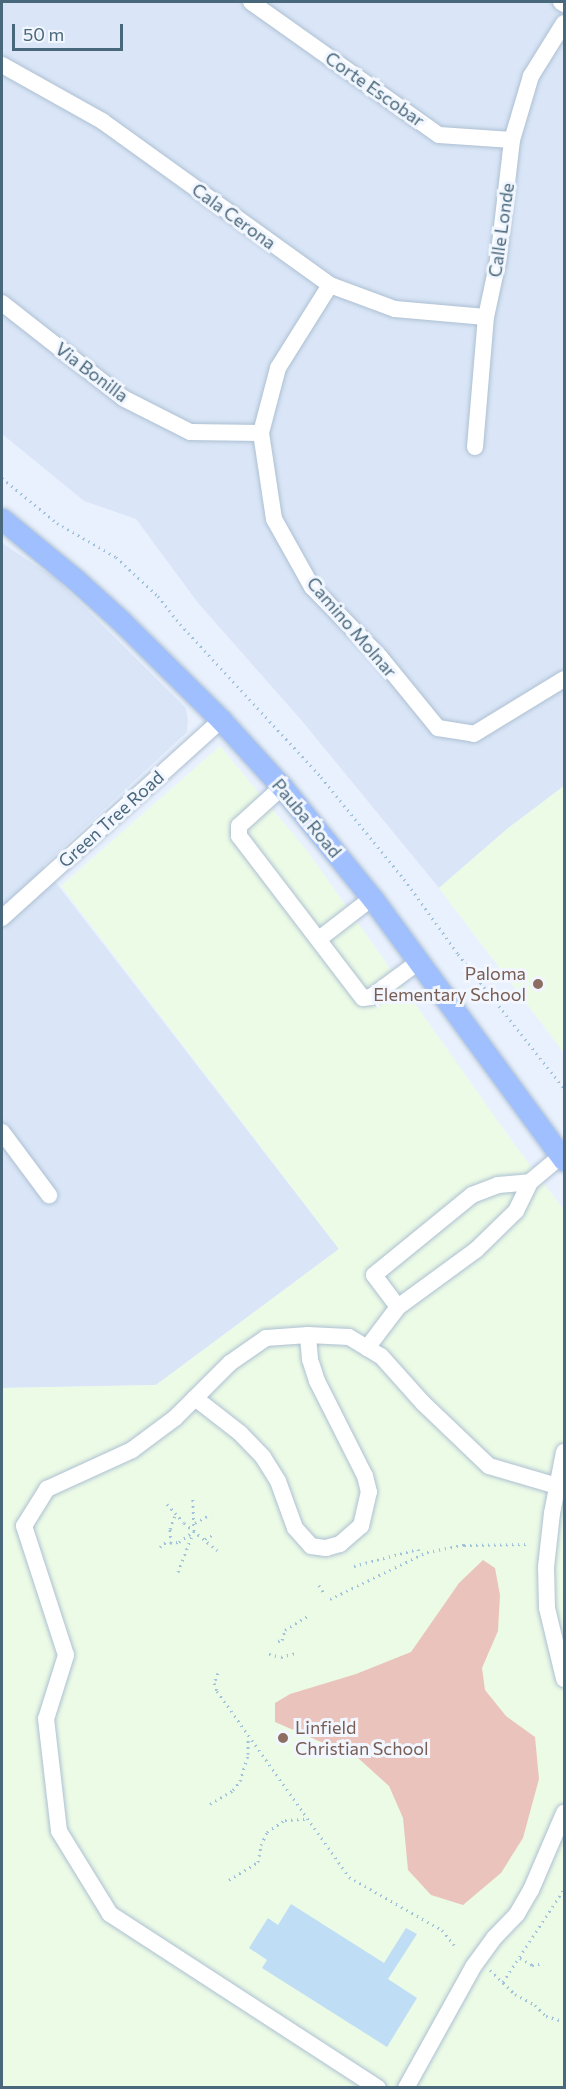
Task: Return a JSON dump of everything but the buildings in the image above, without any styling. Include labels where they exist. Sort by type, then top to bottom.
[{"type":"main road","name":"Pauba Road","points":[[2,519],[99,600],[221,720],[282,787],[372,898],[417,963],[563,1158]]},
{"type":"street","name":"Corte Escobar","points":[[251,2],[439,135],[512,140]]},
{"type":"street","name":"Calle Londe","points":[[475,447],[486,317],[498,261],[512,140],[531,76],[564,23]]},
{"type":"street","name":"Cala Cerona","points":[[2,65],[102,121],[330,285],[395,309],[486,317]]},
{"type":"street","name":"Camino Molnar","points":[[330,285],[278,368],[261,433],[274,519],[312,587],[380,657],[438,728],[474,734],[564,679]]},
{"type":"street","name":"Via Bonilla","points":[[2,303],[133,403],[190,432],[261,433]]},
{"type":"street","name":"Green Tree Road","points":[[2,918],[221,720]]},
{"type":"street","points":[[282,787],[239,826],[239,836],[363,998],[371,998],[417,963]]},
{"type":"street","points":[[319,939],[372,898]]},
{"type":"street","points":[[2,1132],[49,1195]]},
{"type":"street","points":[[367,1348],[398,1307],[476,1250],[516,1211],[530,1182],[563,1158]]},
{"type":"street","points":[[398,1307],[374,1275],[472,1195],[498,1185],[530,1182]]},
{"type":"street","points":[[195,1398],[240,1433],[263,1457],[278,1481],[295,1528],[311,1546],[326,1548],[340,1544],[361,1526],[369,1492],[365,1476],[317,1381],[310,1359],[308,1335]]},
{"type":"street","points":[[378,2088],[110,1914],[59,1831],[46,1719],[66,1655],[24,1526],[47,1489],[132,1450],[175,1418],[230,1363],[266,1338],[308,1335],[349,1337],[381,1356],[423,1403],[489,1466],[561,1490]]},
{"type":"street","points":[[564,1452],[561,1490],[552,1513],[546,1567],[547,1608],[564,1679]]},
{"type":"street","points":[[406,2088],[473,1967],[494,1938],[517,1914],[564,1813]]},
{"type":"path","points":[[2,478],[57,523],[116,557],[158,596],[321,777],[404,879],[564,1088]]},
{"type":"path","points":[[178,1572],[194,1531],[193,1497]]},
{"type":"path","points":[[167,1504],[175,1515],[216,1550]]},
{"type":"path","points":[[195,1523],[211,1514]]},
{"type":"path","points":[[171,1543],[170,1529],[175,1515]]},
{"type":"path","points":[[160,1547],[164,1543],[179,1542],[194,1531]]},
{"type":"path","points":[[205,1539],[214,1533]]},
{"type":"path","points":[[330,1599],[420,1555],[464,1545],[530,1544]]},
{"type":"path","points":[[354,1566],[418,1549],[420,1555]]},
{"type":"path","points":[[319,1585],[325,1595]]},
{"type":"path","points":[[278,1641],[282,1640],[285,1630],[308,1616]]},
{"type":"path","points":[[269,1654],[280,1657],[296,1653]]},
{"type":"path","points":[[218,1673],[214,1683],[217,1692],[230,1706],[349,1877],[442,1930],[456,1947]]},
{"type":"path","points":[[210,1804],[233,1790],[240,1781],[248,1754],[249,1736]]},
{"type":"path","points":[[229,1880],[258,1862],[261,1845],[267,1833],[285,1820],[307,1819]]},
{"type":"path","points":[[503,1982],[564,1889]]},
{"type":"path","points":[[520,1958],[532,1965],[544,1963]]},
{"type":"path","points":[[489,1968],[546,2016],[564,2021]]},
{"type":"shaded area","points":[[2,2],[564,2],[564,786],[507,829],[439,888],[302,721],[198,603],[136,519],[84,501],[2,434]]},
{"type":"shaded area","points":[[2,543],[56,579],[186,708],[188,721],[187,732],[43,866],[339,1249],[156,1385],[2,1388]]},
{"type":"shaded area","name":"Linfield Christian School","points":[[220,746],[308,852],[512,1141],[564,1210],[564,2087],[2,2087],[2,1388],[156,1385],[339,1249],[61,886]]},
{"type":"shaded area","name":"Paloma Elementary School","points":[[564,786],[564,1053],[439,888],[507,829]]},
{"type":"shaded area","points":[[483,1560],[495,1568],[500,1595],[498,1631],[482,1668],[485,1690],[506,1716],[535,1737],[539,1779],[523,1838],[501,1873],[463,1905],[431,1895],[408,1870],[403,1818],[389,1786],[348,1749],[321,1742],[275,1722],[275,1703],[290,1694],[356,1674],[411,1652],[459,1583]]},
{"type":"place","name":"Paloma Elementary School","points":[[538,984]]},
{"type":"place","name":"Linfield Christian School","points":[[283,1738]]}]
